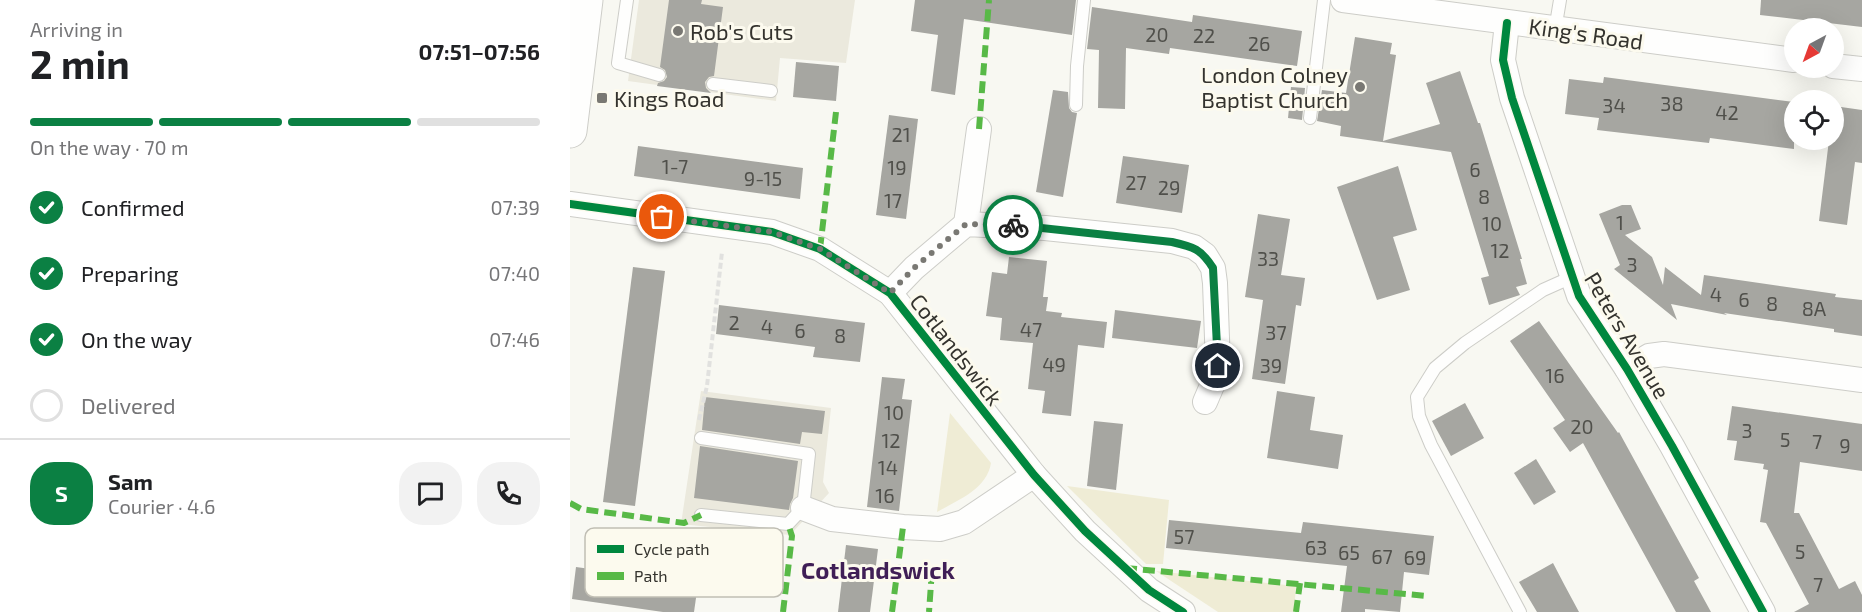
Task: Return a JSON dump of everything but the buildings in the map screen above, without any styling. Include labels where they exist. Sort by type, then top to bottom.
[{"type":"street","points":[[570,131],[586,0]]},
{"type":"street","name":"King's Road","points":[[1343,0],[1784,59]]},
{"type":"street","name":"Peters Avenue","points":[[1507,23],[1503,60],[1512,98],[1579,296],[1627,369],[1672,446],[1763,612]]},
{"type":"street","points":[[1844,67],[1862,69]]},
{"type":"street","points":[[979,129],[966,224],[1045,228],[1172,242],[1194,247],[1205,255],[1213,268],[1215,282],[1218,366],[1205,402]]},
{"type":"street","name":"Cotlandswick","points":[[570,204],[772,232],[820,249],[890,293],[1034,475],[1085,531],[1122,568],[1149,590],[1183,612]]},
{"type":"street","name":"Cotlandswick","points":[[890,293],[914,268],[966,224]]},
{"type":"street","points":[[1627,369],[1649,356],[1678,355],[1862,380]]},
{"type":"street","points":[[803,508],[832,519],[940,529],[964,522],[1034,475]]},
{"type":"lane","points":[[627,0],[618,63],[659,75]]},
{"type":"lane","points":[[1076,105],[1077,66],[1084,0]]},
{"type":"lane","points":[[1310,118],[1324,0]]},
{"type":"lane","points":[[1556,30],[1560,0]]},
{"type":"lane","points":[[713,84],[771,91]]},
{"type":"lane","points":[[1520,612],[1431,445],[1419,416],[1417,397],[1436,368],[1464,343],[1543,290],[1572,277]]},
{"type":"lane","points":[[701,438],[809,454],[803,508],[788,524],[701,515]]},
{"type":"path","points":[[701,438],[699,420],[706,386],[725,226]]},
{"type":"shaded area","points":[[639,0],[855,0],[846,63],[780,58],[776,101],[628,81]]},
{"type":"shaded area","points":[[701,391],[831,408],[823,482],[829,493],[790,535],[783,534],[783,528],[721,528],[681,524]]},
{"type":"shaded area","points":[[950,413],[991,463],[984,480],[978,487],[937,512]]},
{"type":"shaded area","points":[[1067,486],[1169,500],[1163,564],[1146,564]]},
{"type":"shaded area","points":[[1156,571],[1296,586],[1294,612],[1218,612]]},
{"type":"marked path","points":[[979,129],[989,0]]},
{"type":"marked path","points":[[820,249],[836,112]]},
{"type":"marked path","points":[[570,503],[581,509],[684,523],[701,515]]},
{"type":"marked path","points":[[783,612],[792,536],[788,524]]},
{"type":"marked path","points":[[892,612],[903,527]]},
{"type":"marked path","points":[[898,568],[932,570],[929,612]]},
{"type":"marked path","points":[[1125,568],[1427,596]]},
{"type":"marked path","points":[[1296,612],[1300,583]]},
{"type":"cycle path","points":[[1507,23],[1503,60],[1512,98],[1579,296],[1627,369],[1672,446],[1763,612]]},
{"type":"cycle path","points":[[570,204],[772,232],[820,249],[890,293],[1034,475],[1085,531],[1149,590],[1183,612]]},
{"type":"way so far","points":[[662,217],[772,232],[820,249],[890,293],[914,268],[966,224],[1013,225]]},
{"type":"place","name":"Rob's Cuts","points":[[678,31]]},
{"type":"place","name":"London Colney Baptist Church","points":[[1360,87]]},
{"type":"place","name":"Kings Road","points":[[602,98]]},
{"type":"district","name":"Cotlandswick","points":[[878,569]]},
{"type":"route","points":[[1013,225],[1172,242],[1194,247],[1205,255],[1213,268],[1218,366]]}]
